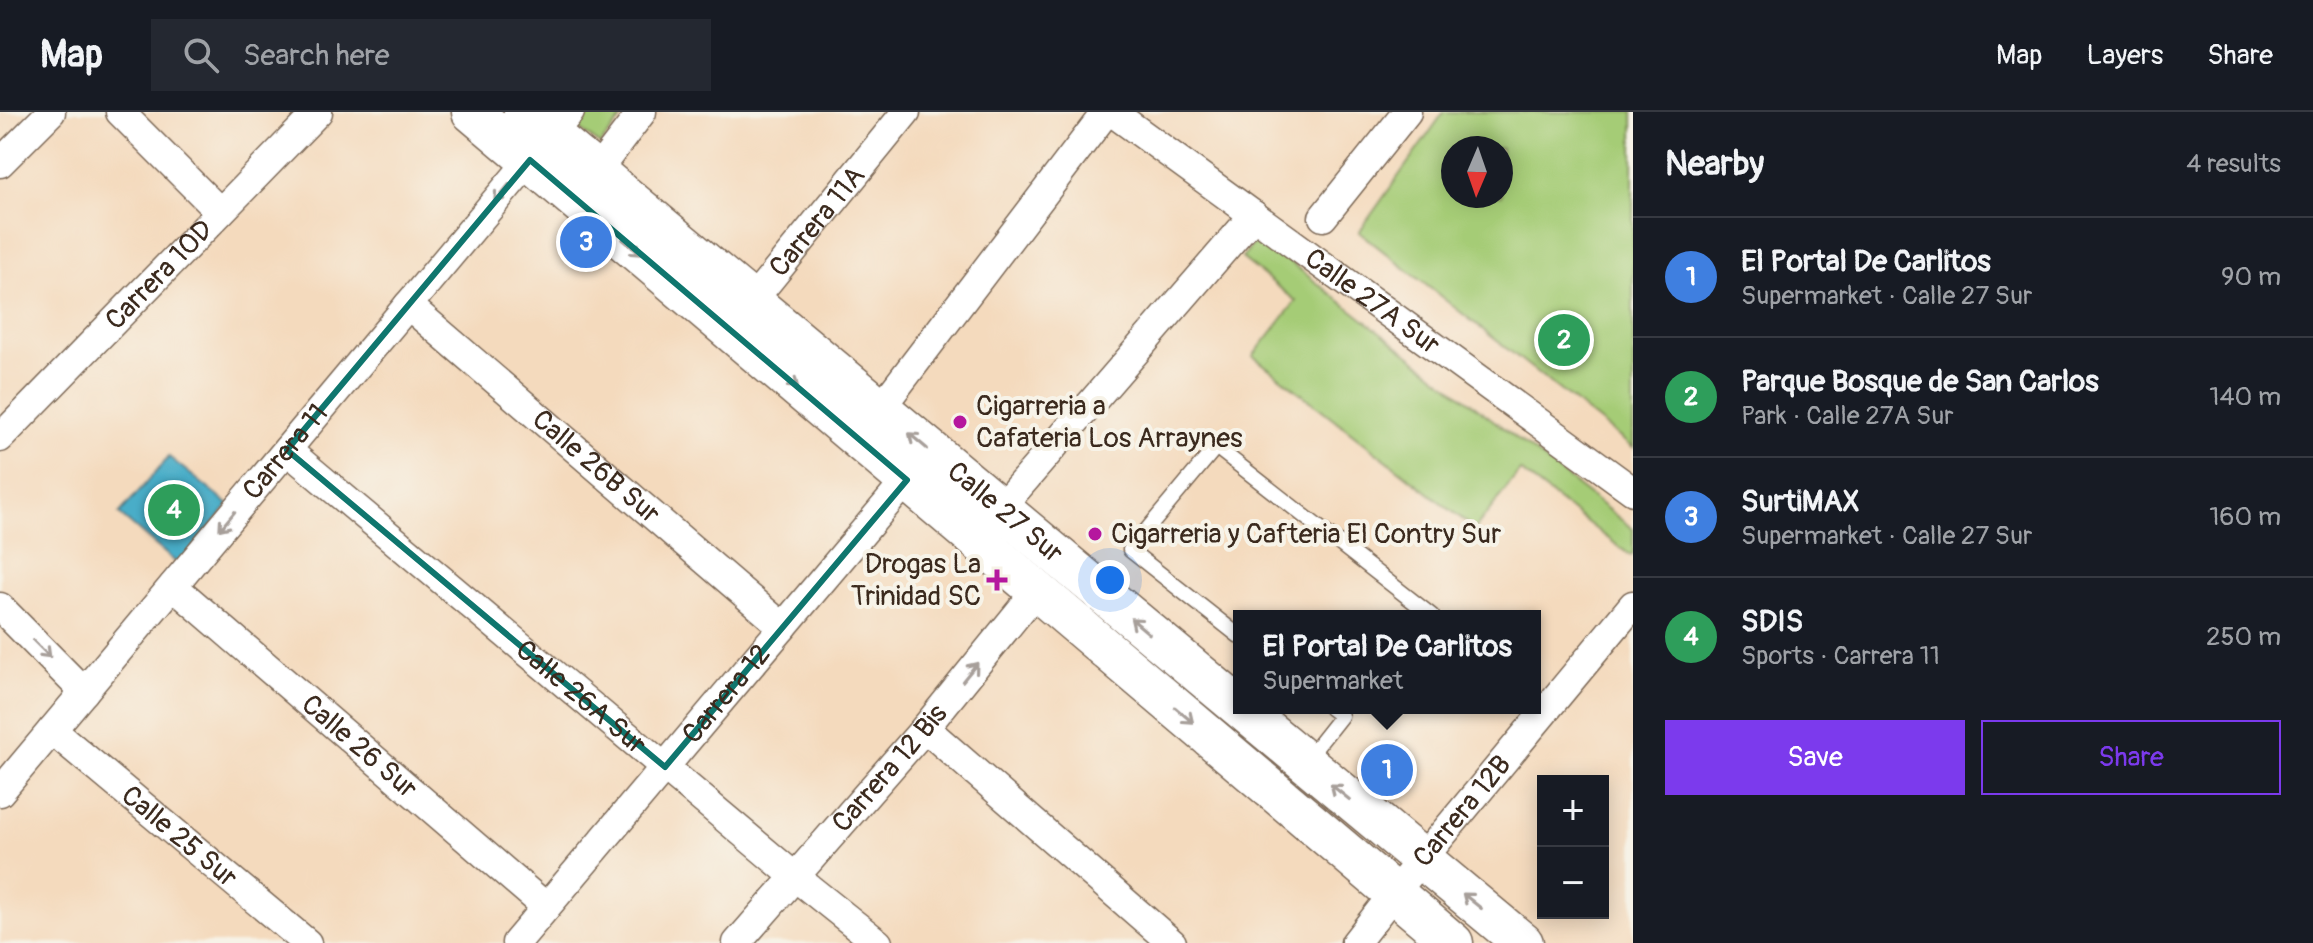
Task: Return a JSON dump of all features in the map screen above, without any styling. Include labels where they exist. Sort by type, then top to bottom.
[{"type":"main road","name":"Calle 27 Sur","points":[[472,112],[544,130],[596,172],[741,315]]},
{"type":"main road","name":"Calle 27 Sur","points":[[544,130],[741,315],[869,424],[987,523],[1233,709]]},
{"type":"main road","name":"Calle 27 Sur","points":[[869,424],[907,480],[987,523],[1037,590],[1453,943]]},
{"type":"main road","name":"Calle 27 Sur","points":[[1239,714],[1304,763],[1523,943]]},
{"type":"street","points":[[0,163],[51,112]]},
{"type":"street","points":[[120,112],[220,212]]},
{"type":"street","name":"Carrera 10D","points":[[0,438],[318,112]]},
{"type":"street","points":[[596,172],[642,112]]},
{"type":"street","name":"Carrera 11A","points":[[741,315],[906,112]]},
{"type":"street","points":[[869,424],[1109,112]]},
{"type":"street","name":"Calle 27A Sur","points":[[1109,112],[1633,491]]},
{"type":"street","points":[[1323,217],[1407,112]]},
{"type":"street","name":"Carrera 11","points":[[0,792],[408,305],[544,130]]},
{"type":"street","points":[[987,523],[1254,215]]},
{"type":"street","name":"Calle 26B Sur","points":[[408,305],[783,627]]},
{"type":"street","name":"Calle 26A Sur","points":[[287,450],[878,943]]},
{"type":"street","name":"Carrera 12","points":[[516,943],[907,480]]},
{"type":"street","name":"Calle 26 Sur","points":[[173,586],[546,907]]},
{"type":"street","name":"Carrera 12 Bis","points":[[737,943],[925,728],[1037,590]]},
{"type":"street","name":"Carrera 12B","points":[[1355,943],[1633,605]]},
{"type":"street","points":[[0,607],[84,692]]},
{"type":"street","points":[[925,728],[1172,943]]},
{"type":"street","name":"Calle 25 Sur","points":[[52,730],[307,943]]},
{"type":"lane","points":[[1233,631],[1130,550],[1216,447],[1424,610]]},
{"type":"lane","points":[[1304,763],[1338,714]]},
{"type":"highlighted area","points":[[530,160],[907,480],[665,767],[287,450]]},
{"type":"green space","points":[[589,112],[627,112],[600,145],[576,127]]},
{"type":"green space","points":[[1444,112],[1633,112],[1633,448],[1359,232]]},
{"type":"green space","points":[[1258,237],[1633,529],[1633,554],[1631,556],[1520,471],[1475,529],[1253,356],[1296,301],[1242,258]]},
{"type":"water","points":[[169,457],[229,505],[179,565],[119,514]]},
{"type":"place","name":"SurtiMAX","points":[[586,242]]},
{"type":"place","name":"Parque Bosque de San Carlos","points":[[1564,340]]},
{"type":"place","name":"Cigarreria a Cafateria Los Arraynes","points":[[960,422]]},
{"type":"place","name":"SDIS","points":[[174,510]]},
{"type":"place","name":"Cigarreria y Cafteria El Contry Sur","points":[[1095,534]]},
{"type":"place","name":"Drogas La Trinidad SC","points":[[997,580]]},
{"type":"place","name":"El Portal De Carlitos","points":[[1387,770]]}]
